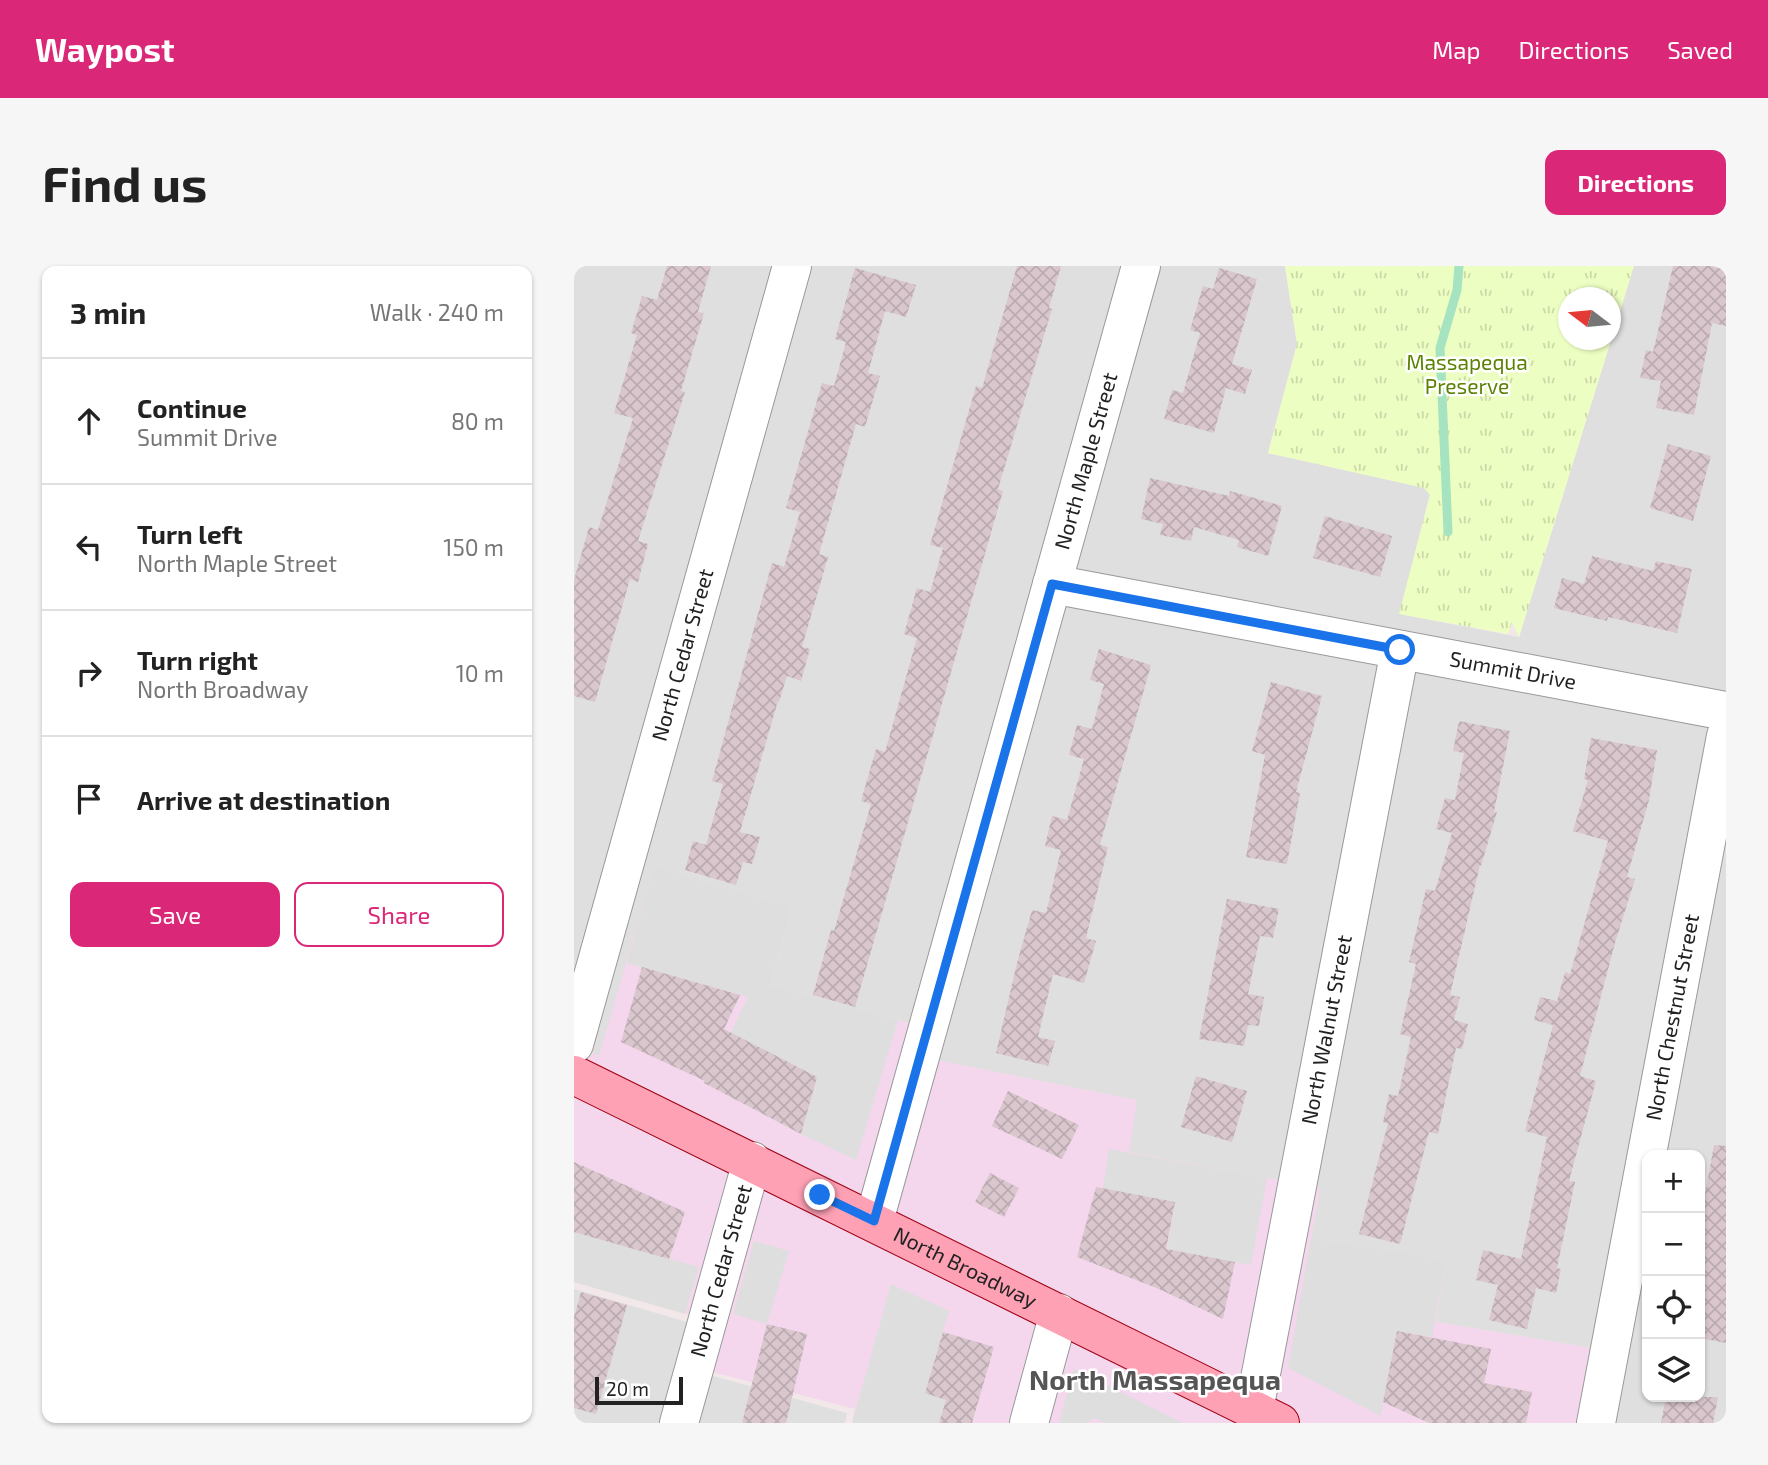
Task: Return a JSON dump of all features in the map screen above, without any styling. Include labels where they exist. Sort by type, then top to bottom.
[{"type":"main road","name":"North Broadway","points":[[574,1075],[1267,1417]]},
{"type":"street","name":"North Cedar Street","points":[[574,1044],[792,266]]},
{"type":"street","name":"North Maple Street","points":[[874,1221],[1140,266]]},
{"type":"street","name":"Summit Drive","points":[[1052,584],[1726,711]]},
{"type":"street","name":"North Walnut Street","points":[[1267,1417],[1400,650]]},
{"type":"street","name":"North Chestnut Street","points":[[1596,1423],[1726,736]]},
{"type":"street","name":"North Cedar Street","points":[[679,1423],[752,1161]]},
{"type":"street","points":[[1029,1423],[1059,1313]]},
{"type":"shaded area","points":[[574,266],[1285,266],[1297,344],[1268,453],[1431,489],[1400,614],[1519,637],[1608,350],[1621,350],[1621,308],[1634,266],[1726,266],[1726,1423],[1582,1423],[1596,1349],[1435,1322],[1446,1259],[1311,1238],[1319,1188],[1128,1152],[1136,1100],[936,1060],[944,1032],[770,987],[792,907],[599,1056],[574,1044]]},
{"type":"shaded area","points":[[654,867],[792,907],[770,987],[944,1032],[936,1060],[1137,1100],[1129,1152],[1320,1188],[1311,1238],[1446,1259],[1436,1322],[1597,1349],[1583,1423],[852,1423],[855,1409],[681,1364],[694,1316],[574,1282],[574,1044],[599,1056]]},
{"type":"shaded area","points":[[654,867],[792,907],[770,986],[898,1020],[856,1160],[801,1134],[817,1077],[730,1033],[748,997],[627,963]]},
{"type":"shaded area","points":[[1109,1149],[1267,1178],[1251,1265],[1167,1250],[1175,1202],[1103,1189]]},
{"type":"shaded area","points":[[574,1232],[699,1267],[685,1314],[574,1282]]},
{"type":"shaded area","points":[[1311,1238],[1446,1259],[1432,1337],[1397,1331],[1381,1416],[1288,1368]]},
{"type":"shaded area","points":[[754,1241],[789,1251],[767,1324],[733,1314]]},
{"type":"shaded area","points":[[891,1284],[949,1311],[925,1393],[946,1400],[939,1423],[852,1423]]},
{"type":"shaded area","points":[[574,1289],[687,1322],[677,1366],[847,1413],[845,1423],[574,1423]]},
{"type":"shaded area","points":[[1074,1369],[1183,1423],[1104,1423],[1094,1418],[1087,1423],[1059,1423]]},
{"type":"green space","name":"Massapequa Preserve","points":[[1285,266],[1634,266],[1621,308],[1621,287],[1558,287],[1558,350],[1608,350],[1519,637],[1512,622],[1508,634],[1399,614],[1430,495],[1424,488],[1268,453],[1297,344]]},
{"type":"building","points":[[667,266],[711,266],[698,312],[704,313],[681,391],[685,392],[638,541],[648,544],[638,582],[630,579],[595,702],[574,696],[574,580],[589,527],[598,530],[633,418],[614,413],[637,335],[631,333],[642,296],[657,300]]},
{"type":"building","points":[[1017,266],[1061,266],[1049,308],[1052,309],[998,489],[1003,491],[855,1007],[813,995],[871,804],[861,801],[876,749],[885,752],[917,638],[904,634],[917,588],[930,592],[943,548],[930,545],[976,386],[982,388]]},
{"type":"building","points":[[1673,266],[1710,266],[1726,270],[1726,326],[1712,323],[1694,415],[1656,408],[1661,381],[1640,378],[1646,350],[1653,352]]},
{"type":"building","points":[[855,268],[916,285],[906,317],[885,311],[868,373],[880,376],[865,427],[856,424],[819,554],[828,557],[802,647],[810,649],[801,681],[787,676],[778,701],[740,832],[760,837],[752,864],[743,862],[736,885],[685,870],[693,841],[706,845],[723,784],[712,781],[772,563],[784,567],[800,512],[786,508],[822,383],[834,386],[846,342],[835,339]]},
{"type":"building","points":[[1219,268],[1257,279],[1232,364],[1252,370],[1245,394],[1226,388],[1214,433],[1164,419],[1172,390],[1183,393],[1200,333],[1190,330],[1203,286],[1213,289]]},
{"type":"building","points":[[1668,444],[1711,456],[1693,521],[1650,508]]},
{"type":"building","points":[[1150,478],[1229,496],[1230,491],[1282,506],[1268,556],[1237,547],[1239,540],[1194,527],[1191,541],[1160,535],[1163,524],[1141,519]]},
{"type":"building","points":[[1325,516],[1392,536],[1380,577],[1313,558]]},
{"type":"building","points":[[1592,556],[1653,571],[1656,561],[1692,569],[1677,633],[1608,617],[1607,621],[1554,608],[1562,578],[1584,584]]},
{"type":"building","points":[[1099,649],[1151,665],[1100,845],[1108,847],[1086,938],[1096,941],[1084,983],[1053,974],[1038,1037],[1055,1041],[1048,1066],[996,1053],[1032,910],[1046,913],[1061,850],[1045,846],[1052,816],[1067,820],[1084,759],[1069,755],[1077,725],[1092,729],[1104,684],[1090,680]]},
{"type":"building","points":[[1271,682],[1322,696],[1296,792],[1300,793],[1287,864],[1246,857],[1265,755],[1252,751]]},
{"type":"building","points":[[1459,721],[1510,731],[1494,812],[1497,812],[1480,865],[1450,995],[1460,997],[1454,1020],[1468,1024],[1462,1049],[1456,1048],[1438,1134],[1429,1132],[1400,1244],[1359,1234],[1388,1123],[1383,1122],[1389,1094],[1398,1096],[1411,1037],[1400,1034],[1416,964],[1409,962],[1426,889],[1435,891],[1452,833],[1436,829],[1445,798],[1455,800],[1464,753],[1453,751]]},
{"type":"building","points":[[1591,738],[1657,750],[1649,800],[1627,877],[1635,879],[1580,1076],[1596,1081],[1569,1181],[1575,1182],[1557,1268],[1561,1269],[1556,1293],[1536,1288],[1527,1329],[1489,1320],[1498,1285],[1476,1280],[1483,1250],[1521,1259],[1547,1137],[1525,1131],[1553,1025],[1534,1020],[1540,997],[1557,1001],[1565,972],[1570,974],[1608,841],[1573,831],[1588,780],[1584,779]]},
{"type":"building","points":[[1227,899],[1279,909],[1273,938],[1260,936],[1248,994],[1264,997],[1259,1026],[1248,1025],[1244,1046],[1199,1039]]},
{"type":"building","points":[[642,967],[740,995],[724,1029],[817,1077],[801,1134],[704,1083],[705,1081],[621,1042]]},
{"type":"building","points":[[1196,1076],[1247,1091],[1232,1142],[1181,1127]]},
{"type":"building","points":[[1008,1091],[1079,1125],[1062,1159],[992,1126]]},
{"type":"building","points":[[1714,1145],[1726,1146],[1726,1343],[1705,1339],[1705,1194]]},
{"type":"building","points":[[574,1162],[685,1212],[669,1259],[574,1232]]},
{"type":"building","points":[[990,1173],[1019,1188],[1004,1217],[975,1202]]},
{"type":"building","points":[[1096,1187],[1175,1202],[1166,1249],[1235,1262],[1223,1319],[1159,1289],[1077,1257]]},
{"type":"building","points":[[581,1292],[627,1305],[596,1414],[574,1408],[574,1317]]},
{"type":"building","points":[[767,1324],[807,1334],[786,1423],[742,1423]]},
{"type":"building","points":[[1397,1331],[1491,1349],[1484,1383],[1532,1392],[1526,1423],[1429,1423],[1383,1402]]},
{"type":"building","points":[[943,1332],[994,1347],[972,1423],[939,1423],[946,1400],[925,1393]]},
{"type":"building","points":[[1705,1397],[1718,1397],[1713,1423],[1661,1423],[1665,1402],[1705,1402]]},
{"type":"waterway","points":[[1448,532],[1440,348],[1457,290],[1459,266]]},
{"type":"district","name":"North Massapequa","points":[[1155,1380]]},
{"type":"route","points":[[820,1195],[874,1221],[1052,584],[1400,650]]}]
